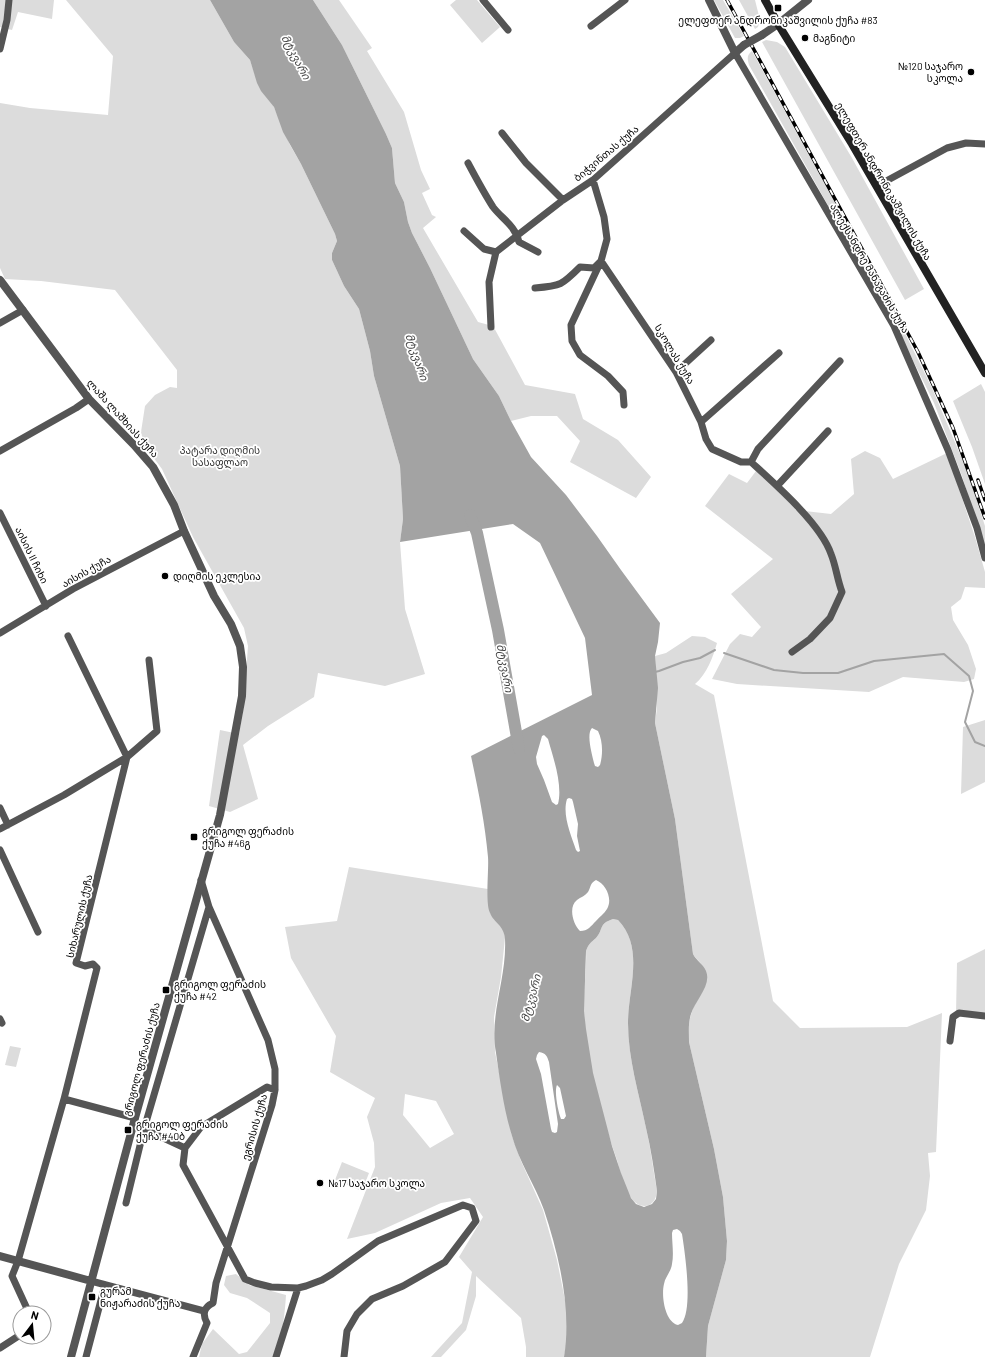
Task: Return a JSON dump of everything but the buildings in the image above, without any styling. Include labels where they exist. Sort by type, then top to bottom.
[{"type":"main road","name":"ელეფთერ ანდრონიკაშვილის ქუჩა","points":[[765,0],[778,24],[877,186],[985,373]]},
{"type":"street","points":[[0,49],[7,20],[9,0]]},
{"type":"street","points":[[483,0],[508,30]]},
{"type":"street","points":[[591,26],[625,0]]},
{"type":"street","name":"ალექსანდრე მანაგაძის ქუჩა","points":[[710,0],[735,53],[894,326],[948,450],[976,528],[985,558]]},
{"type":"street","points":[[735,53],[744,45],[778,24],[808,0]]},
{"type":"street","name":"ბიჭვინთას ქუჩა","points":[[496,252],[518,237],[563,200],[593,180],[735,53]]},
{"type":"street","points":[[502,133],[526,163],[563,200]]},
{"type":"street","points":[[877,186],[947,148],[966,143],[985,144]]},
{"type":"street","points":[[468,163],[494,208],[508,222],[518,237],[519,242],[538,252]]},
{"type":"street","points":[[593,180],[604,217],[606,239],[600,261],[571,325],[572,341],[580,355],[608,376],[623,392],[624,405]]},
{"type":"street","points":[[464,231],[484,249],[496,252],[489,282],[491,327]]},
{"type":"street","points":[[536,288],[556,286],[565,282],[580,267],[594,268],[600,261]]},
{"type":"street","name":"სკოლას ქუჩა","points":[[600,261],[676,372],[701,422],[706,439],[712,449],[741,462],[751,462]]},
{"type":"street","name":"ლაშა ლაშხიას ქუჩა","points":[[0,280],[89,399],[154,467],[174,505],[184,531],[214,596],[231,624],[240,646],[243,667],[242,696]]},
{"type":"street","points":[[0,323],[23,310]]},
{"type":"street","points":[[676,372],[711,340]]},
{"type":"street","points":[[701,422],[779,353]]},
{"type":"street","points":[[792,652],[810,639],[830,618],[842,592],[837,579],[831,553],[822,536],[777,486],[751,462],[758,449],[840,361]]},
{"type":"street","points":[[0,451],[76,408],[89,399]]},
{"type":"street","points":[[777,486],[828,431]]},
{"type":"street","name":"აისის II ჩიხი","points":[[0,513],[46,606]]},
{"type":"street","name":"აისის ქუჩა","points":[[0,633],[100,574],[184,531]]},
{"type":"street","points":[[68,636],[127,758]]},
{"type":"street","points":[[0,829],[64,795],[127,758],[157,731],[149,660]]},
{"type":"street","name":"გრიგოლ ფერაძის ქუჩა","points":[[71,1357],[223,803],[242,696]]},
{"type":"street","name":"სიხარულის ქუჩა","points":[[25,1305],[12,1276],[18,1261],[64,1099],[98,968],[94,964],[85,966],[76,963],[127,758]]},
{"type":"street","points":[[0,808],[8,825]]},
{"type":"street","points":[[0,850],[38,932]]},
{"type":"street","name":"ეგრისის ქუჩა","points":[[201,880],[209,907],[268,1040],[275,1069],[275,1090],[272,1105],[216,1283],[213,1303],[204,1311]]},
{"type":"street","points":[[126,1203],[144,1129],[209,907]]},
{"type":"street","points":[[950,1041],[953,1018],[959,1013],[985,1016]]},
{"type":"street","points":[[275,1090],[266,1087],[201,1127],[184,1148],[183,1165],[245,1279],[255,1284],[270,1287],[298,1288],[322,1280],[378,1241],[463,1205],[472,1208],[476,1221],[445,1262],[403,1286],[372,1299],[357,1314],[347,1331],[344,1357]]},
{"type":"street","points":[[64,1099],[134,1123],[184,1148]]},
{"type":"street","points":[[0,1256],[204,1311],[204,1317],[207,1323],[194,1357]]},
{"type":"street","points":[[86,1357],[105,1284]]},
{"type":"street","points":[[276,1357],[298,1288]]},
{"type":"street","points":[[0,1348],[12,1340]]},
{"type":"green space","points":[[0,0],[54,0],[52,19],[18,12],[12,30],[0,27]]},
{"type":"green space","name":"პატარა დიღმის სასაფლაო","points":[[66,0],[210,0],[234,42],[250,60],[255,75],[274,107],[290,145],[301,164],[335,234],[337,241],[332,253],[332,260],[344,286],[359,309],[370,351],[374,376],[400,466],[403,519],[400,542],[405,609],[425,674],[385,686],[318,673],[314,697],[268,726],[243,745],[258,799],[230,812],[209,806],[220,730],[239,734],[243,712],[248,646],[244,628],[193,537],[162,469],[144,445],[141,432],[145,406],[155,395],[170,387],[177,388],[177,370],[115,290],[41,281],[5,279],[0,268],[0,103],[30,108],[108,115],[113,56]]},
{"type":"green space","points":[[313,0],[339,0],[372,48],[367,51],[404,112],[421,170],[430,189],[422,193],[432,215],[436,217],[423,228],[478,322],[489,325],[492,324],[525,385],[575,394],[583,419],[618,440],[651,477],[636,498],[570,462],[580,441],[557,416],[531,416],[511,421],[499,396],[473,359],[412,233],[404,202],[395,183],[392,148],[342,45]]},
{"type":"green space","points":[[456,0],[477,0],[500,27],[482,43],[450,5]]},
{"type":"green space","points":[[714,0],[723,0],[744,36],[735,38]]},
{"type":"green space","points":[[739,0],[755,0],[760,20],[758,27],[755,29]]},
{"type":"green space","points":[[766,40],[777,42],[785,47],[852,158],[924,289],[905,300],[762,42]]},
{"type":"green space","points":[[752,51],[895,313],[932,388],[968,473],[985,526],[985,548],[962,476],[934,403],[897,328],[749,65],[748,57]]},
{"type":"green space","points":[[981,384],[985,392],[985,484],[953,401]]},
{"type":"green space","points":[[865,451],[880,458],[893,479],[947,453],[985,572],[985,588],[965,587],[961,599],[951,607],[953,620],[968,645],[976,669],[974,679],[964,682],[903,677],[869,692],[737,684],[712,679],[730,644],[740,634],[752,637],[761,627],[731,594],[773,559],[705,506],[729,474],[747,483],[756,471],[774,486],[796,510],[831,514],[854,494],[851,459]]},
{"type":"green space","points":[[692,636],[705,637],[717,643],[706,670],[695,684],[714,695],[773,1001],[800,1028],[907,1027],[942,1013],[936,1152],[928,1153],[930,1176],[926,1210],[899,1264],[870,1357],[706,1357],[708,1326],[726,1260],[727,1241],[723,1197],[714,1149],[689,1042],[690,1018],[702,992],[705,981],[701,964],[693,954],[675,819],[655,723],[657,708],[655,656],[666,653]]},
{"type":"green space","points":[[985,720],[985,782],[961,794],[963,727]]},
{"type":"green space","points":[[349,867],[488,889],[490,913],[503,928],[505,938],[501,977],[494,1017],[495,1052],[512,1136],[521,1161],[543,1210],[557,1260],[566,1305],[567,1318],[567,1341],[564,1357],[526,1357],[526,1347],[521,1318],[476,1276],[476,1296],[466,1330],[441,1357],[431,1357],[462,1323],[472,1272],[459,1257],[483,1217],[470,1198],[441,1203],[375,1233],[347,1239],[375,1167],[374,1143],[367,1117],[375,1098],[330,1072],[336,1036],[291,958],[285,927],[337,921]],"holes":[[[405,1094],[436,1101],[454,1134],[430,1148],[403,1115]]]},
{"type":"green space","points":[[613,919],[618,920],[626,931],[631,943],[633,956],[628,1036],[634,1076],[649,1144],[657,1191],[654,1201],[645,1206],[639,1205],[632,1199],[623,1180],[595,1087],[585,1030],[584,1004],[586,951],[598,935],[603,925]]},
{"type":"green space","points":[[985,949],[985,1017],[956,1014],[957,963]]},
{"type":"green space","points":[[10,1046],[21,1048],[16,1067],[5,1065]]},
{"type":"green space","points":[[342,1162],[369,1173],[362,1191],[335,1180]]},
{"type":"green space","points":[[236,1274],[249,1285],[286,1295],[281,1335],[274,1357],[199,1357],[202,1344],[213,1329],[239,1354],[247,1352],[270,1323],[270,1313],[247,1298],[230,1293],[224,1285],[226,1276]]},
{"type":"water","points":[[210,0],[313,0],[342,45],[386,134],[392,148],[395,183],[404,202],[412,233],[473,359],[499,396],[531,457],[566,495],[660,623],[655,656],[658,688],[655,723],[675,819],[693,954],[705,969],[707,976],[705,987],[690,1017],[689,1042],[714,1149],[723,1197],[727,1241],[726,1260],[708,1326],[706,1357],[564,1357],[566,1339],[565,1302],[563,1283],[555,1245],[544,1210],[515,1146],[502,1095],[494,1039],[496,1010],[505,953],[505,939],[503,930],[490,913],[489,908],[487,894],[487,844],[471,756],[592,695],[585,638],[540,543],[513,524],[400,542],[403,519],[400,466],[374,376],[370,351],[359,309],[344,286],[332,260],[332,253],[337,241],[335,234],[301,164],[283,132],[274,107],[261,91],[257,83],[250,60],[234,42]],"holes":[[[592,728],[598,731],[601,739],[602,757],[598,767],[595,766],[594,763],[590,744]],[[544,735],[548,739],[555,762],[559,788],[558,804],[556,805],[552,802],[537,764],[536,757],[542,736]],[[567,799],[572,799],[578,824],[577,836],[580,851],[578,852],[576,850],[566,818]],[[596,880],[600,882],[608,892],[609,905],[591,926],[580,931],[577,928],[572,916],[574,903],[588,892],[593,882]],[[613,919],[618,920],[626,931],[631,943],[633,956],[628,1036],[634,1076],[654,1167],[657,1191],[656,1199],[652,1204],[644,1207],[636,1204],[631,1198],[612,1146],[593,1073],[586,1029],[584,1011],[586,951],[605,923]],[[539,1052],[543,1053],[548,1058],[558,1124],[557,1132],[555,1133],[552,1132],[551,1129],[541,1074],[536,1059]],[[557,1085],[560,1088],[566,1116],[564,1119],[561,1119],[560,1116],[556,1092]],[[677,1229],[682,1234],[688,1293],[685,1316],[682,1323],[678,1325],[674,1323],[667,1314],[663,1295],[665,1281],[673,1260],[673,1230]]]},
{"type":"waterway","name":"მტკვარი","points":[[470,515],[477,533],[498,630],[519,749]]},
{"type":"waterway","points":[[655,672],[683,662],[700,658],[715,650]]},
{"type":"waterway","points":[[724,653],[774,670],[803,673],[838,673],[874,661],[944,654],[969,676],[973,691],[965,722],[975,742],[985,746]]},
{"type":"railway","points":[[727,0],[918,352],[953,428],[985,518]]},
{"type":"railway","points":[[978,480],[985,500]]},
{"type":"place","name":"ელეფთერ ანდრონიკაშვილის ქუჩა #83","points":[[778,8]]},
{"type":"place","name":"მაგნიტი","points":[[805,38]]},
{"type":"place","name":"№120 საჯარო სკოლა","points":[[971,72]]},
{"type":"place","name":"დიღმის ეკლესია","points":[[165,576]]},
{"type":"place","name":"გრიგოლ ფერაძის ქუჩა #46გ","points":[[194,837]]},
{"type":"place","name":"გრიგოლ ფერაძის ქუჩა #42","points":[[166,990]]},
{"type":"place","name":"გრიგოლ ფერაძის ქუჩა #40ბ","points":[[128,1130]]},
{"type":"place","name":"№17 საჯარო სკოლა","points":[[320,1183]]},
{"type":"place","name":"გურამ ნიჟარაძის ქუჩა","points":[[92,1297]]}]
